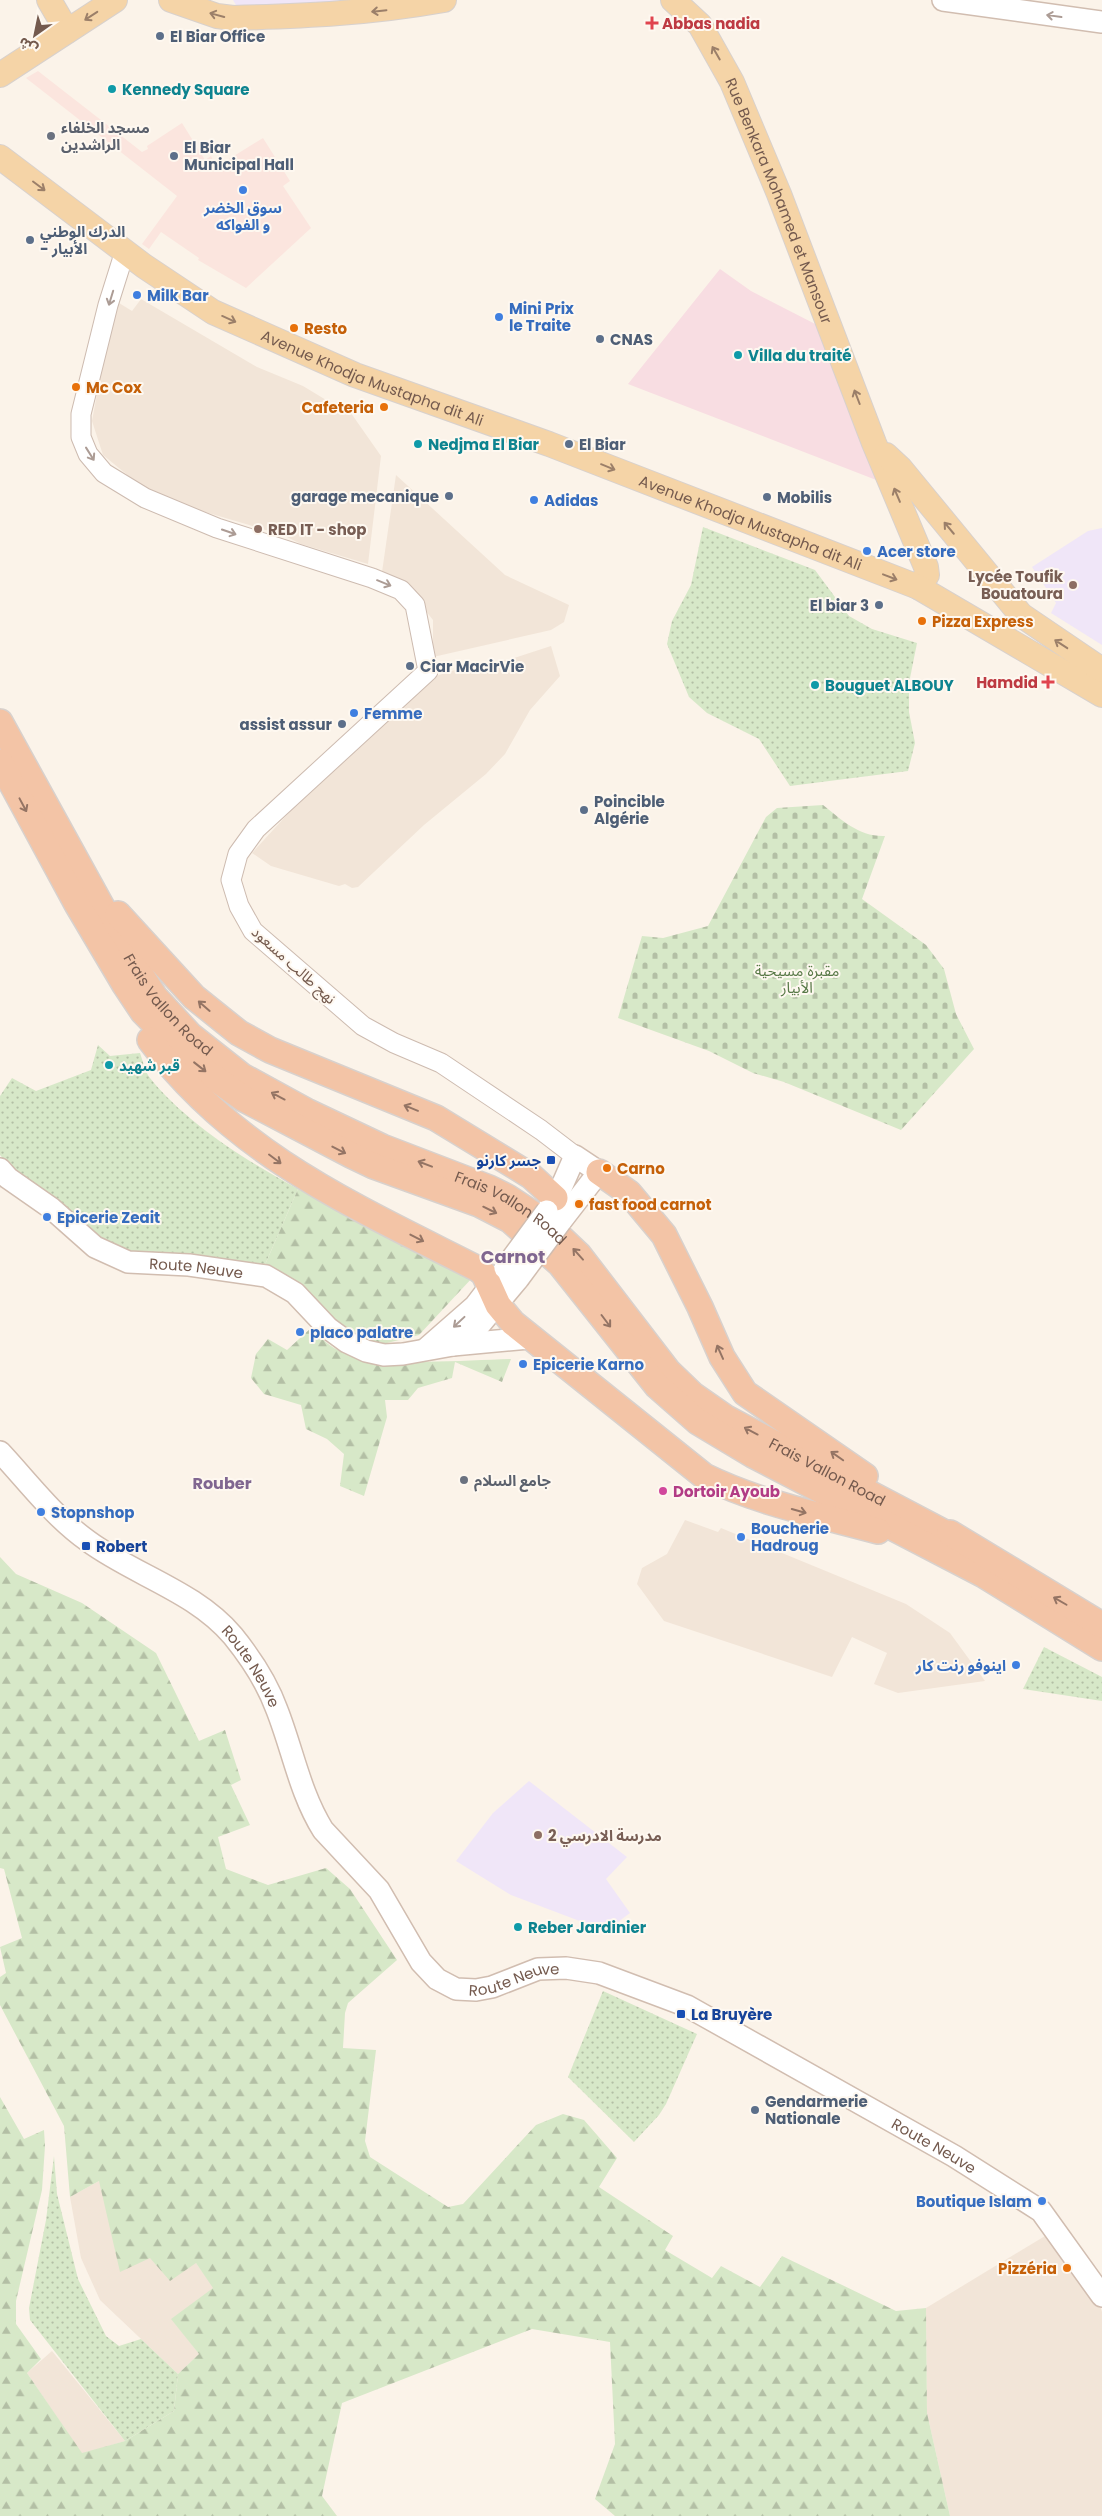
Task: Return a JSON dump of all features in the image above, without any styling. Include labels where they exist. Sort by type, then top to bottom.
[{"type":"highway","name":"Frais Vallon Road","points":[[0,722],[65,843],[146,983],[177,1022],[213,1055],[242,1076],[308,1112],[390,1150],[489,1188],[525,1208],[560,1236],[579,1255],[668,1371],[698,1399],[726,1418],[964,1543],[1102,1625]]},
{"type":"highway","name":"Frais Vallon Road","points":[[0,762],[77,904],[143,1012],[176,1048],[230,1090],[293,1126],[374,1166],[479,1204],[510,1220],[560,1264],[657,1386],[698,1422],[754,1455],[973,1569],[1102,1648]]},
{"type":"highway","points":[[65,843],[113,908],[145,945],[194,997],[239,1033],[270,1050],[436,1118],[531,1176],[558,1210]]},
{"type":"highway","points":[[77,904],[140,1025],[160,1053],[183,1080],[235,1128],[288,1169],[328,1193],[504,1283],[513,1323],[529,1338],[581,1376],[704,1476],[739,1492],[801,1512],[896,1535],[973,1569]]},
{"type":"highway","points":[[599,1172],[629,1193],[664,1235],[700,1307],[722,1358],[745,1393],[964,1543]]},
{"type":"main road","points":[[49,0],[66,31]]},
{"type":"main road","points":[[0,75],[115,0]]},
{"type":"main road","points":[[172,0],[217,16],[233,18],[340,14],[385,10],[444,0]]},
{"type":"main road","name":"Rue Benkara Mohamed et Mansour","points":[[673,0],[700,25],[732,82],[778,194],[874,443],[926,567],[927,575],[918,587]]},
{"type":"main road","points":[[943,0],[1102,22]]},
{"type":"main road","name":"Avenue Khodja Mustapha dit Ali","points":[[0,157],[125,251],[213,312],[355,375],[549,444],[918,587],[1102,695]]},
{"type":"main road","points":[[874,443],[900,468],[1021,615],[1102,670]]},
{"type":"main road","points":[[558,1210],[575,1156],[599,1172]]},
{"type":"main road","name":"Route Neuve","points":[[0,1169],[8,1178],[51,1208],[95,1247],[128,1262],[189,1265],[266,1276],[295,1293],[328,1328],[347,1342],[366,1351],[384,1355],[529,1338]]},
{"type":"main road","points":[[453,1346],[477,1328],[504,1283],[576,1183],[599,1172]]},
{"type":"main road","points":[[425,1350],[504,1283]]},
{"type":"main road","name":"Route Neuve","points":[[0,1452],[50,1507],[86,1540],[201,1608],[232,1636],[261,1678],[277,1709],[303,1788],[317,1821],[379,1890],[421,1962],[437,1979],[456,1989],[476,1990],[492,1987],[538,1969],[566,1968],[599,1973],[687,2006],[954,2156],[1041,2211],[1102,2296]]},
{"type":"street","name":"نهج طالب مسعود","points":[[125,251],[108,305],[81,414],[81,437],[88,454],[104,473],[145,498],[217,528],[372,578],[401,590],[416,605],[428,671],[256,828],[238,854],[231,880],[239,906],[253,931],[363,1026],[394,1043],[441,1063],[575,1156]]},
{"type":"shaded area","points":[[233,0],[351,0],[352,8],[240,12]]},
{"type":"shaded area","points":[[38,71],[142,152],[148,149],[147,146],[182,123],[205,160],[211,156],[216,167],[263,138],[290,181],[283,186],[311,228],[246,288],[198,260],[199,258],[161,232],[149,249],[142,244],[177,196],[26,78]]},
{"type":"shaded area","points":[[720,269],[751,291],[823,328],[884,483],[628,384]]},
{"type":"shaded area","points":[[141,299],[257,367],[303,386],[336,406],[346,406],[381,456],[368,564],[301,544],[283,535],[178,504],[136,482],[103,455],[92,421],[102,367],[119,303],[132,311]]},
{"type":"shaded area","points":[[396,475],[505,575],[569,605],[564,622],[551,630],[433,657],[433,620],[411,592],[382,572]]},
{"type":"shaded area","name":"Lycée Toufik Bouatoura","points":[[1102,528],[1102,645],[1051,613],[1056,603],[1032,567],[1088,531]]},
{"type":"shaded area","points":[[551,646],[560,676],[530,710],[505,754],[486,774],[424,825],[358,887],[352,888],[345,884],[339,886],[271,866],[252,853],[307,793],[414,697],[412,692],[436,676],[477,663],[508,660]]},
{"type":"shaded area","points":[[685,1520],[718,1532],[721,1528],[906,1604],[950,1633],[985,1681],[898,1693],[874,1684],[887,1653],[852,1637],[832,1677],[664,1621],[637,1584],[642,1568],[667,1554]]},
{"type":"shaded area","name":"مدرسة الادرسي 2","points":[[529,1781],[627,1857],[606,1879],[630,1913],[606,1931],[511,1895],[456,1861],[493,1813]]},
{"type":"shaded area","points":[[99,2181],[150,2258],[196,2263],[214,2288],[172,2319],[199,2354],[178,2374],[100,2300],[81,2258],[70,2197]]},
{"type":"shaded area","points":[[1050,2233],[1100,2305],[1102,2312],[1102,2516],[950,2516],[927,2413],[926,2308]]},
{"type":"shaded area","points":[[52,2351],[125,2441],[82,2454],[27,2373]]},
{"type":"green space","points":[[703,527],[815,570],[849,616],[872,629],[917,643],[909,683],[909,712],[915,743],[908,771],[790,786],[759,739],[707,713],[689,697],[667,644],[672,621],[691,585]]},
{"type":"green space","name":"مقبرة مسيحية الأبيار","points":[[823,805],[859,831],[876,836],[885,836],[862,899],[926,945],[944,969],[956,1014],[974,1049],[901,1130],[784,1082],[753,1073],[709,1051],[618,1018],[642,936],[663,938],[708,926],[766,817],[777,808]]},
{"type":"green space","points":[[98,1045],[110,1056],[140,1053],[145,1070],[150,1078],[181,1111],[239,1154],[298,1189],[264,1267],[129,1255],[98,1241],[13,1170],[0,1155],[0,1096],[12,1078],[36,1091],[91,1070]]},
{"type":"green space","points":[[298,1189],[473,1277],[419,1335],[371,1347],[362,1346],[264,1267]]},
{"type":"green space","points":[[311,1328],[334,1348],[355,1356],[423,1362],[511,1359],[502,1382],[455,1362],[452,1378],[418,1388],[408,1400],[385,1400],[387,1417],[364,1496],[340,1486],[344,1454],[327,1439],[306,1429],[301,1405],[264,1394],[251,1378],[256,1354],[268,1339],[287,1350]]},
{"type":"green space","points":[[0,1557],[16,1574],[82,1603],[156,1653],[199,1741],[225,1730],[241,1780],[231,1785],[250,1825],[218,1837],[226,1869],[268,1885],[326,1868],[350,1889],[397,1960],[348,2003],[345,2013],[343,2048],[376,2050],[365,2141],[370,2157],[448,2207],[463,2204],[536,2125],[563,2114],[584,2120],[617,2158],[599,2187],[673,2236],[665,2250],[712,2278],[721,2266],[760,2287],[782,2256],[896,2311],[926,2308],[927,2413],[950,2516],[615,2516],[595,2499],[615,2444],[610,2342],[532,2329],[342,2403],[322,2496],[337,2516],[0,2516],[0,2097],[24,2139],[44,2130],[45,2146],[42,2190],[16,2301],[16,2324],[41,2359],[27,2373],[82,2453],[125,2441],[174,2411],[178,2374],[199,2354],[171,2319],[213,2288],[196,2263],[170,2281],[150,2258],[120,2272],[99,2181],[70,2197],[64,2126],[0,2005],[0,1977],[6,1973],[0,1947],[22,1938],[4,1869],[0,1868]]},
{"type":"green space","points":[[1044,1647],[1102,1677],[1102,1701],[1023,1689]]},
{"type":"green space","points":[[603,1991],[697,2034],[666,2104],[659,2115],[634,2142],[568,2077]]},
{"type":"green space","points":[[54,2156],[57,2194],[78,2279],[106,2336],[119,2346],[141,2339],[178,2374],[174,2411],[125,2441],[30,2320],[29,2308],[46,2220]]},
{"type":"place","name":"Abbas nadia","points":[[652,23]]},
{"type":"place","name":"El Biar Office","points":[[160,36]]},
{"type":"place","name":"Kennedy Square","points":[[112,89]]},
{"type":"place","name":"مسجد الخلفاء الراشدين","points":[[51,136]]},
{"type":"place","name":"El Biar Municipal Hall","points":[[174,156]]},
{"type":"place","name":"سوق الخضر و الفواكه","points":[[243,190]]},
{"type":"place","name":"الدرك الوطني - الأبيار","points":[[30,240]]},
{"type":"place","name":"Milk Bar","points":[[137,295]]},
{"type":"place","name":"Mini Prix le Traite","points":[[499,317]]},
{"type":"place","name":"Resto","points":[[294,328]]},
{"type":"place","name":"CNAS","points":[[600,339]]},
{"type":"place","name":"Villa du traité","points":[[738,355]]},
{"type":"place","name":"Mc Cox","points":[[76,387]]},
{"type":"place","name":"Cafeteria","points":[[384,407]]},
{"type":"place","name":"Nedjma El Biar","points":[[418,444]]},
{"type":"place","name":"El Biar","points":[[569,444]]},
{"type":"place","name":"garage mecanique","points":[[449,496]]},
{"type":"place","name":"Mobilis","points":[[767,497]]},
{"type":"place","name":"Adidas","points":[[534,500]]},
{"type":"place","name":"RED IT - shop","points":[[258,529]]},
{"type":"place","name":"Acer store","points":[[867,551]]},
{"type":"place","name":"Lycée Toufik Bouatoura","points":[[1073,585]]},
{"type":"place","name":"El biar 3","points":[[879,605]]},
{"type":"place","name":"Pizza Express","points":[[922,621]]},
{"type":"place","name":"Ciar MacirVie","points":[[410,666]]},
{"type":"place","name":"Hamdid","points":[[1048,682]]},
{"type":"place","name":"Bouguet ALBOUY","points":[[815,685]]},
{"type":"place","name":"Femme","points":[[354,713]]},
{"type":"place","name":"assist assur","points":[[342,724]]},
{"type":"place","name":"Poincible Algérie","points":[[584,810]]},
{"type":"place","name":"قبر شهيد","points":[[109,1065]]},
{"type":"place","name":"جسر كارنو","points":[[551,1160]]},
{"type":"place","name":"Carno","points":[[607,1168]]},
{"type":"place","name":"fast food carnot","points":[[579,1204]]},
{"type":"place","name":"Epicerie Zeait","points":[[47,1217]]},
{"type":"place","name":"placo palatre","points":[[300,1332]]},
{"type":"place","name":"Epicerie Karno","points":[[523,1364]]},
{"type":"place","name":"جامع السلام","points":[[464,1480]]},
{"type":"place","name":"Dortoir Ayoub","points":[[663,1491]]},
{"type":"place","name":"Stopnshop","points":[[41,1512]]},
{"type":"place","name":"Boucherie Hadroug","points":[[741,1537]]},
{"type":"place","name":"Robert","points":[[86,1546]]},
{"type":"place","name":"اينوفو رنت كار","points":[[1016,1665]]},
{"type":"place","name":"مدرسة الادرسي 2","points":[[538,1835]]},
{"type":"place","name":"Reber Jardinier","points":[[518,1927]]},
{"type":"place","name":"La Bruyère","points":[[681,2014]]},
{"type":"place","name":"Gendarmerie Nationale","points":[[755,2110]]},
{"type":"place","name":"Boutique Islam","points":[[1042,2201]]},
{"type":"place","name":"Pizzéria","points":[[1067,2268]]},
{"type":"district","name":"Carnot","points":[[513,1256]]},
{"type":"district","name":"Rouber","points":[[222,1483]]}]
